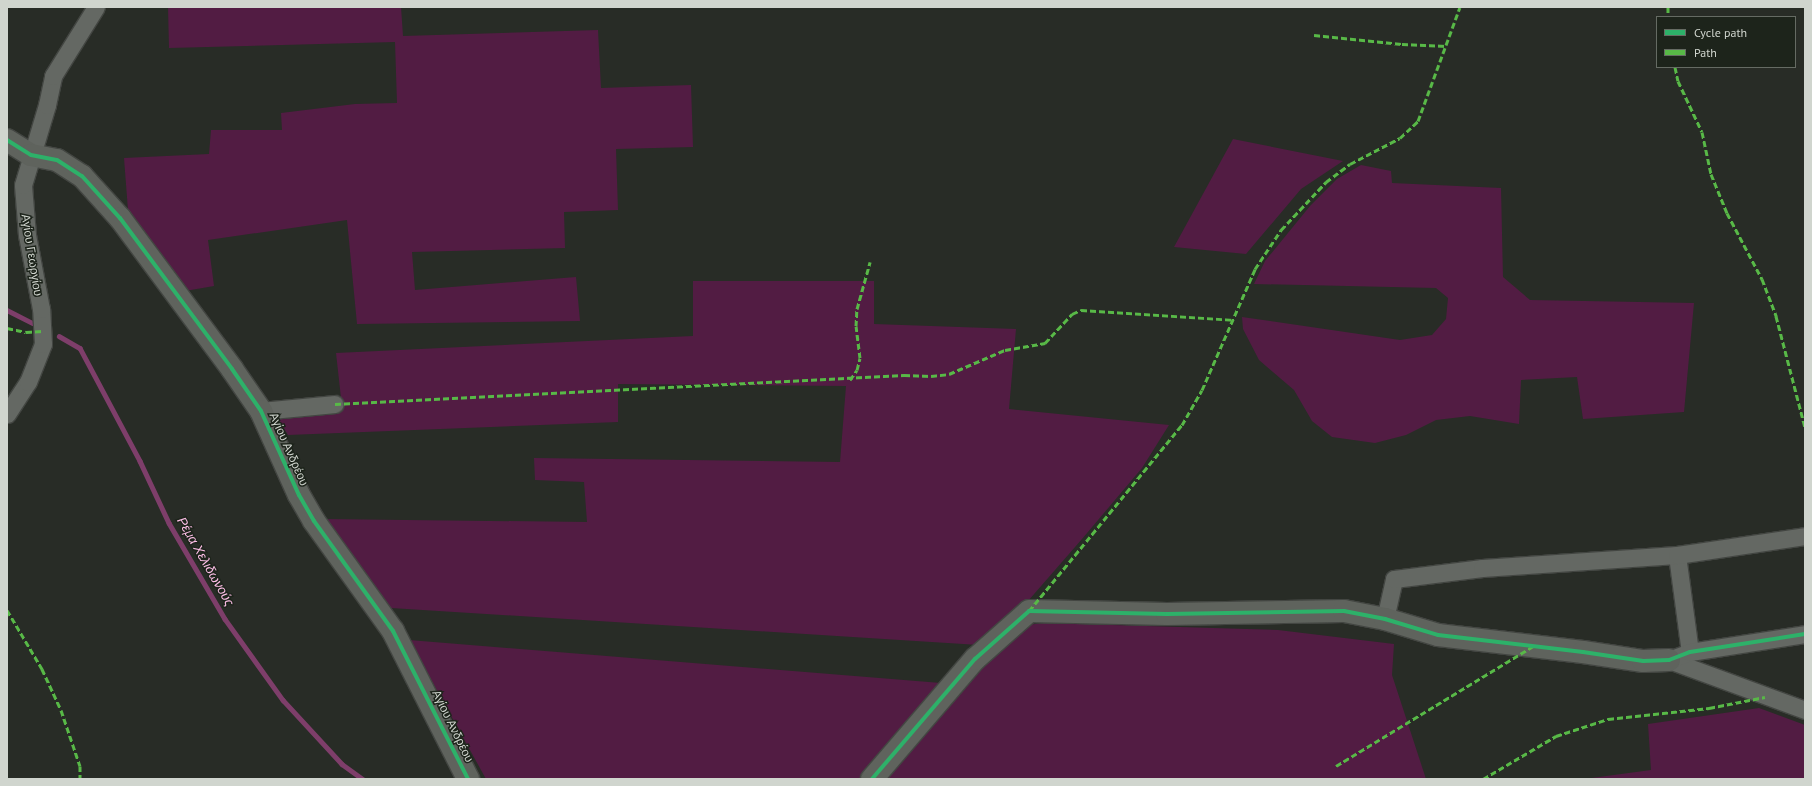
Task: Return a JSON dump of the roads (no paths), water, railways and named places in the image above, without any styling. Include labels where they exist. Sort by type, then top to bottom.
[{"type":"street","name":"Αγίου Γεωργίου","points":[[7,414],[28,382],[43,344],[41,309],[27,235],[23,185],[47,105],[53,76],[96,7]]},
{"type":"street","name":"Αγίου Ανδρέου","points":[[7,140],[31,155],[57,160],[82,176],[120,218],[261,411],[299,495],[314,521],[393,631],[468,779]]},
{"type":"street","points":[[261,411],[335,404]]},
{"type":"street","points":[[1385,618],[1394,579],[1482,568],[1676,555],[1805,536]]},
{"type":"street","points":[[1676,555],[1690,652]]},
{"type":"street","points":[[872,779],[975,659],[1029,611],[1167,614],[1344,611],[1385,618],[1438,635],[1583,652],[1643,661],[1669,660],[1690,652],[1805,634]]},
{"type":"street","points":[[1669,660],[1805,710]]},
{"type":"waterway","name":"Ρέμα Χελιδωνούς","points":[[7,310],[33,323]]},
{"type":"waterway","name":"Ρέμα Χελιδωνούς","points":[[59,336],[80,348],[140,461],[169,523],[225,619],[283,700],[342,764],[363,779]]}]
